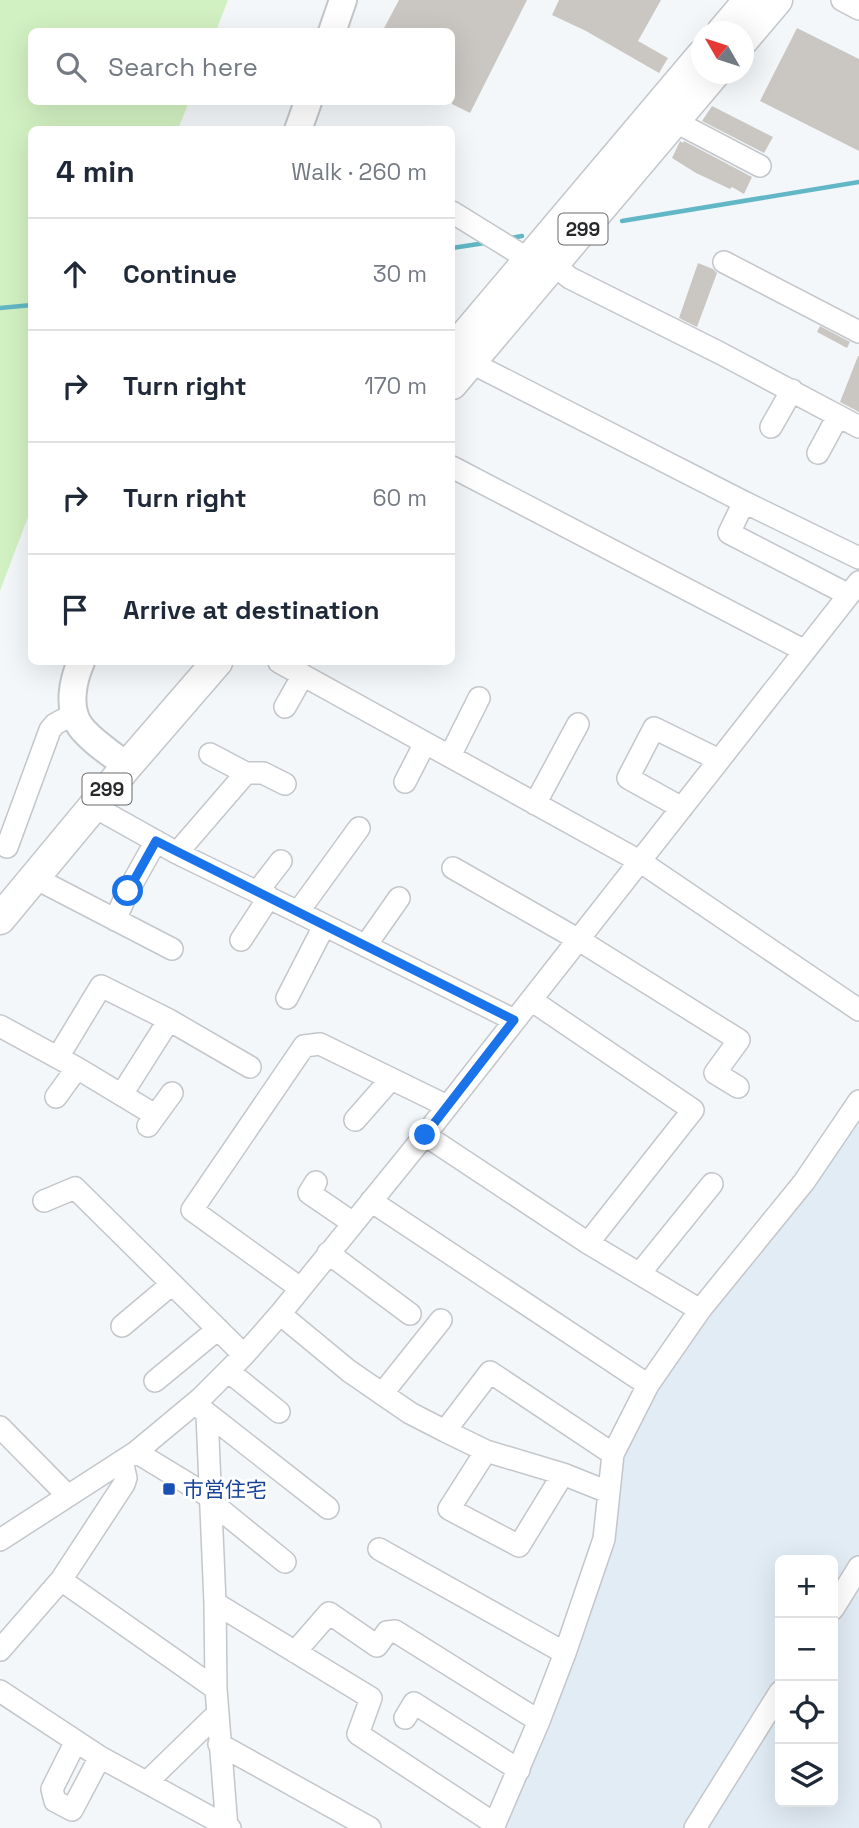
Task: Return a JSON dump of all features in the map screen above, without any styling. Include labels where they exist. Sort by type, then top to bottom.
[{"type":"highway","points":[[731,21],[749,0]]},
{"type":"highway","points":[[754,27],[777,0]]},
{"type":"highway","name":"299","points":[[458,365],[520,251],[691,67]]},
{"type":"highway","name":"299","points":[[520,251],[674,121],[705,84]]},
{"type":"highway","name":"299","points":[[0,919],[93,806],[119,759],[190,665]]},
{"type":"highway","name":"299","points":[[0,888],[119,759],[214,665]]},
{"type":"main road","points":[[333,28],[343,0]]},
{"type":"main road","points":[[299,126],[307,105]]},
{"type":"main road","points":[[80,665],[73,690],[74,714],[80,726],[119,759]]},
{"type":"street","points":[[842,0],[859,9]]},
{"type":"street","points":[[674,121],[760,166]]},
{"type":"street","points":[[455,214],[570,278],[792,390],[859,427]]},
{"type":"street","points":[[724,262],[859,332]]},
{"type":"street","points":[[458,365],[859,558]]},
{"type":"street","points":[[771,427],[792,390]]},
{"type":"street","points":[[818,453],[838,416]]},
{"type":"street","points":[[455,469],[805,652]]},
{"type":"street","points":[[0,1541],[201,1409],[229,1371],[280,1314],[425,1135],[854,588],[730,533],[744,502]]},
{"type":"street","points":[[285,665],[641,862],[859,1010]]},
{"type":"street","points":[[285,707],[303,675]]},
{"type":"street","points":[[450,756],[479,698]]},
{"type":"street","points":[[7,847],[50,730],[55,724],[74,714]]},
{"type":"street","points":[[535,804],[578,724]]},
{"type":"street","points":[[682,808],[628,778],[654,728],[719,760]]},
{"type":"street","points":[[405,782],[425,743]]},
{"type":"street","points":[[210,754],[246,773],[263,773],[285,784]]},
{"type":"street","points":[[177,853],[246,773]]},
{"type":"street","points":[[93,806],[177,853],[514,1020]]},
{"type":"street","points":[[299,912],[359,828]]},
{"type":"street","points":[[116,920],[128,891],[156,841]]},
{"type":"street","points":[[241,940],[281,861]]},
{"type":"street","points":[[453,868],[579,940],[739,1040],[715,1073],[738,1087]]},
{"type":"street","points":[[35,878],[172,948]]},
{"type":"street","points":[[366,945],[399,898]]},
{"type":"street","points":[[287,998],[324,926]]},
{"type":"street","points":[[58,1057],[101,986],[169,1020],[250,1066]]},
{"type":"street","points":[[531,1000],[694,1110],[587,1243]]},
{"type":"street","points":[[122,1094],[169,1020]]},
{"type":"street","points":[[0,1026],[122,1094],[151,1121],[172,1093]]},
{"type":"street","points":[[324,1032],[451,1102]]},
{"type":"street","points":[[300,1287],[192,1210],[304,1046],[320,1044],[391,1079],[451,1102]]},
{"type":"street","points":[[56,1097],[77,1068]]},
{"type":"street","points":[[355,1120],[391,1079]]},
{"type":"street","points":[[215,1603],[371,1698],[358,1734],[494,1826],[539,1721],[604,1539],[613,1454],[648,1385],[700,1310],[804,1182],[859,1101]]},
{"type":"street","points":[[425,1135],[587,1243],[700,1310]]},
{"type":"street","points":[[316,1181],[309,1193],[353,1223]]},
{"type":"street","points":[[640,1273],[712,1184]]},
{"type":"street","points":[[44,1201],[75,1188],[244,1355]]},
{"type":"street","points":[[371,1202],[648,1385]]},
{"type":"street","points":[[328,1253],[410,1314]]},
{"type":"street","points":[[122,1326],[172,1284]]},
{"type":"street","points":[[280,1314],[349,1371],[410,1413],[444,1432],[486,1451],[608,1492]]},
{"type":"street","points":[[382,1394],[441,1321]]},
{"type":"street","points":[[155,1381],[218,1329]]},
{"type":"street","points":[[229,1371],[279,1412]]},
{"type":"street","points":[[444,1432],[490,1372],[613,1454]]},
{"type":"street","points":[[201,1409],[210,1499],[217,1714],[228,1828]]},
{"type":"street","points":[[201,1409],[328,1508]]},
{"type":"street","points":[[1,1430],[68,1496]]},
{"type":"street","points":[[486,1451],[449,1509],[519,1546],[563,1475]]},
{"type":"street","points":[[129,1456],[210,1499],[285,1562]]},
{"type":"street","points":[[0,1650],[61,1580],[124,1484],[129,1456]]},
{"type":"street","points":[[379,1549],[565,1653]]},
{"type":"street","points":[[838,1601],[859,1567]]},
{"type":"street","points":[[61,1580],[216,1689]]},
{"type":"street","points":[[295,1652],[329,1613],[377,1646],[387,1632],[395,1631],[539,1721]]},
{"type":"street","points":[[0,1691],[100,1757],[228,1828]]},
{"type":"street","points":[[695,1828],[775,1700]]},
{"type":"street","points":[[405,1718],[414,1703],[519,1770]]},
{"type":"street","points":[[147,1782],[217,1714]]},
{"type":"street","points":[[76,1741],[52,1789],[55,1801],[72,1810],[100,1757]]},
{"type":"street","points":[[219,1744],[370,1828]]},
{"type":"shaded area","points":[[859,1106],[859,1828],[500,1828],[535,1754],[615,1468],[641,1407]]},
{"type":"green space","points":[[0,0],[228,0],[217,28],[28,28],[28,105],[188,105],[179,126],[28,126],[28,517],[0,591]]},
{"type":"building","points":[[399,0],[527,0],[470,113],[454,105],[455,28],[384,28]]},
{"type":"building","points":[[559,0],[661,0],[638,41],[668,58],[659,73],[586,31],[552,15]]},
{"type":"building","points":[[797,28],[859,59],[859,151],[760,101]]},
{"type":"building","points":[[712,106],[773,137],[764,153],[702,121]]},
{"type":"building","points":[[680,141],[752,177],[744,194],[696,173],[672,158]]},
{"type":"building","points":[[698,263],[717,273],[697,327],[679,318]]},
{"type":"building","points":[[820,326],[850,342],[847,348],[817,332]]},
{"type":"building","points":[[859,356],[859,412],[840,402]]},
{"type":"waterway","points":[[622,221],[859,182]]},
{"type":"waterway","points":[[511,238],[522,236]]},
{"type":"waterway","points":[[455,248],[485,243]]},
{"type":"waterway","points":[[0,308],[28,305]]},
{"type":"place","name":"市営住宅","points":[[169,1489]]},
{"type":"route","points":[[128,891],[156,841],[514,1020],[425,1135]]}]
